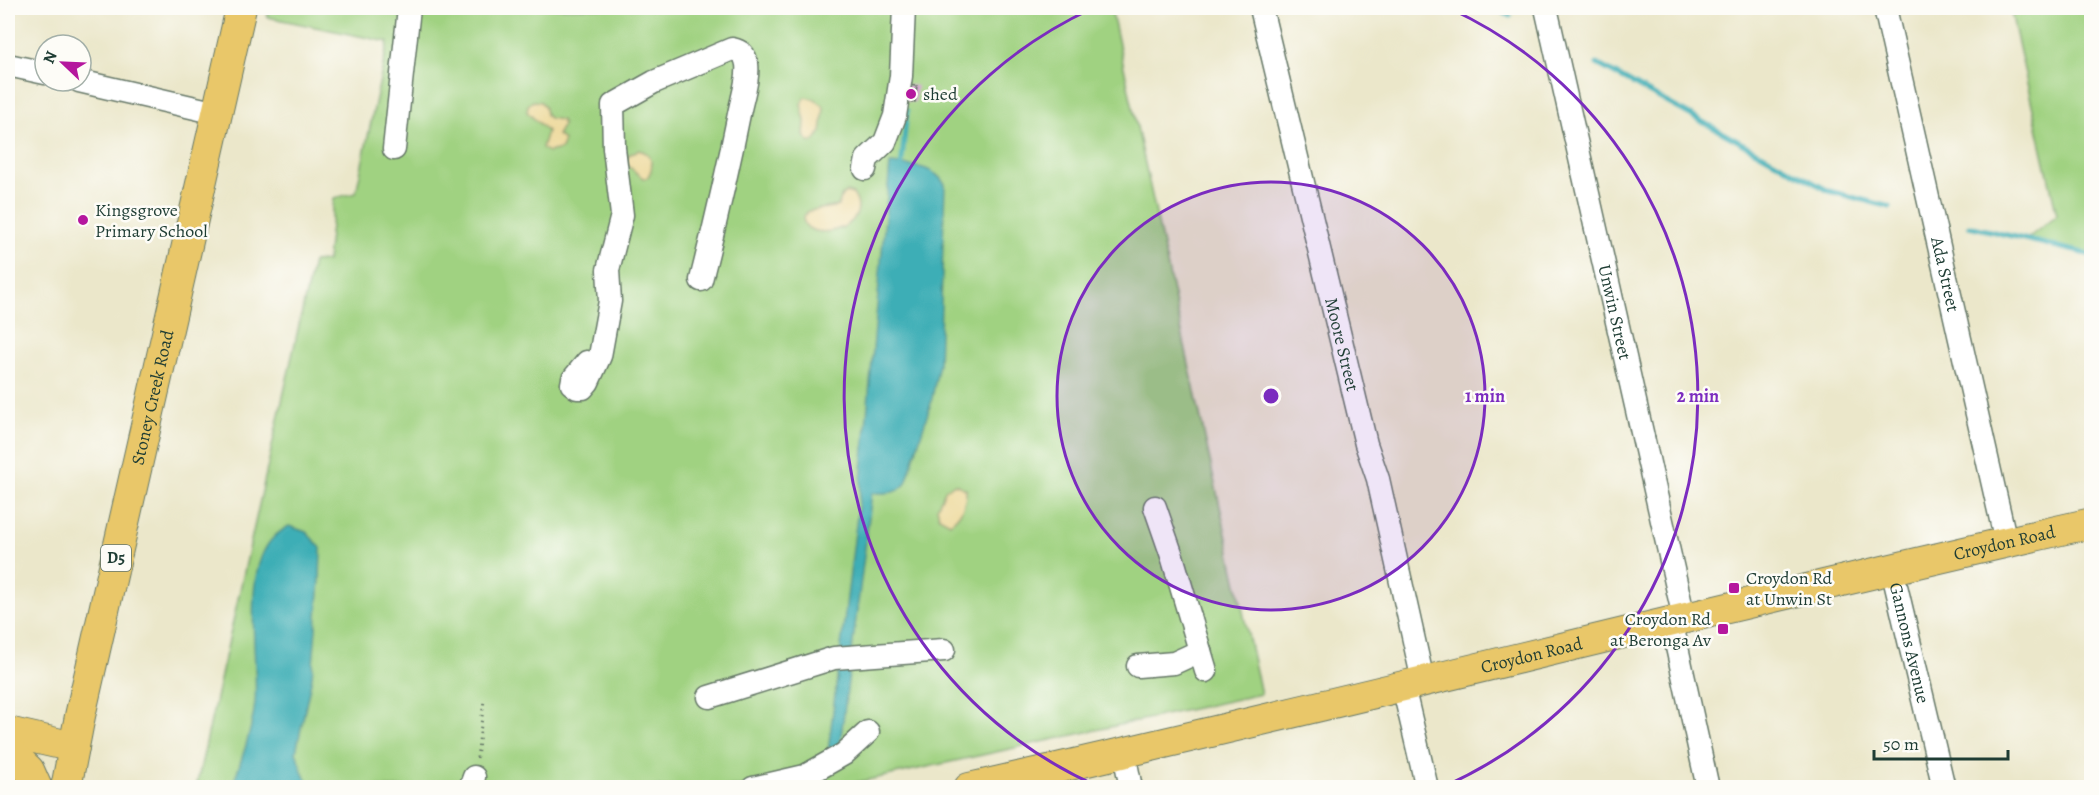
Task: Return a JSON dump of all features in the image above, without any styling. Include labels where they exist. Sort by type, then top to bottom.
[{"type":"main road","name":"Stoney Creek Road","points":[[66,788],[241,8]]},
{"type":"main road","name":"Croydon Road","points":[[969,788],[2091,523]]},
{"type":"main road","points":[[8,732],[74,747]]},
{"type":"main road","points":[[8,750],[29,770],[37,788]]},
{"type":"street","points":[[394,149],[410,8]]},
{"type":"street","points":[[865,168],[867,159],[885,142],[895,116],[901,76],[904,8]]},
{"type":"street","name":"Moore Street","points":[[1261,8],[1364,432],[1378,479],[1413,684],[1427,788]]},
{"type":"street","name":"Unwin Street","points":[[1546,8],[1677,619],[1708,788]]},
{"type":"street","name":"Ada Street","points":[[1885,8],[2006,542]]},
{"type":"street","points":[[587,362],[573,379],[572,384],[577,388],[581,399],[600,356],[610,301],[608,270],[622,214],[614,148],[613,105],[654,82],[732,49],[741,51],[745,57],[746,78],[701,280]]},
{"type":"street","points":[[8,64],[33,70]]},
{"type":"street","points":[[93,84],[217,113]]},
{"type":"street","points":[[1138,666],[1203,661],[1155,507]]},
{"type":"street","name":"Gannons Avenue","points":[[1892,569],[1944,788]]},
{"type":"street","points":[[709,697],[834,658],[944,650]]},
{"type":"street","points":[[753,788],[805,776],[844,754],[868,732]]},
{"type":"street","points":[[1124,753],[1131,788]]},
{"type":"path","points":[[472,782],[484,700]]},
{"type":"green space","points":[[269,8],[1111,8],[1261,694],[836,787],[196,788],[313,262],[327,261],[334,198],[356,193],[388,42],[267,17]]},
{"type":"green space","points":[[2010,8],[2091,8],[2091,253],[2027,239],[2057,215]]},
{"type":"sand","points":[[805,97],[815,99],[824,107],[821,132],[813,142],[809,142],[804,136],[805,121],[801,104]]},
{"type":"sand","points":[[533,101],[541,102],[549,118],[561,120],[563,125],[557,135],[564,140],[561,149],[548,152],[542,148],[547,131],[527,112],[528,105]]},
{"type":"sand","points":[[638,150],[650,157],[652,165],[647,178],[643,178],[627,165],[627,156]]},
{"type":"sand","points":[[846,192],[853,194],[858,206],[856,216],[848,224],[826,232],[815,231],[807,226],[803,218],[808,211],[838,206],[842,195]]},
{"type":"sand","points":[[955,484],[966,489],[965,499],[960,513],[950,523],[939,517],[937,507],[946,489]]},
{"type":"water","points":[[890,164],[927,169],[940,177],[945,184],[939,364],[931,403],[906,483],[899,490],[872,493],[839,752],[828,752],[860,492]]},
{"type":"water","points":[[289,526],[306,532],[321,548],[312,677],[296,752],[303,774],[311,787],[232,787],[254,714],[256,685],[253,616],[257,571],[264,552],[274,537]]},
{"type":"building","name":"shed","points":[[906,85],[917,86],[915,102],[904,101]]},
{"type":"waterway","points":[[1495,8],[1510,16]]},
{"type":"waterway","points":[[1597,64],[1829,191],[1890,207]]},
{"type":"waterway","points":[[901,169],[907,111]]},
{"type":"waterway","points":[[1969,226],[2092,255]]},
{"type":"place","name":"shed","points":[[911,94]]},
{"type":"place","name":"Kingsgrove Primary School","points":[[83,220]]},
{"type":"place","name":"Croydon Rd at Unwin St","points":[[1734,588]]},
{"type":"place","name":"Croydon Rd at Beronga Av","points":[[1723,629]]}]
